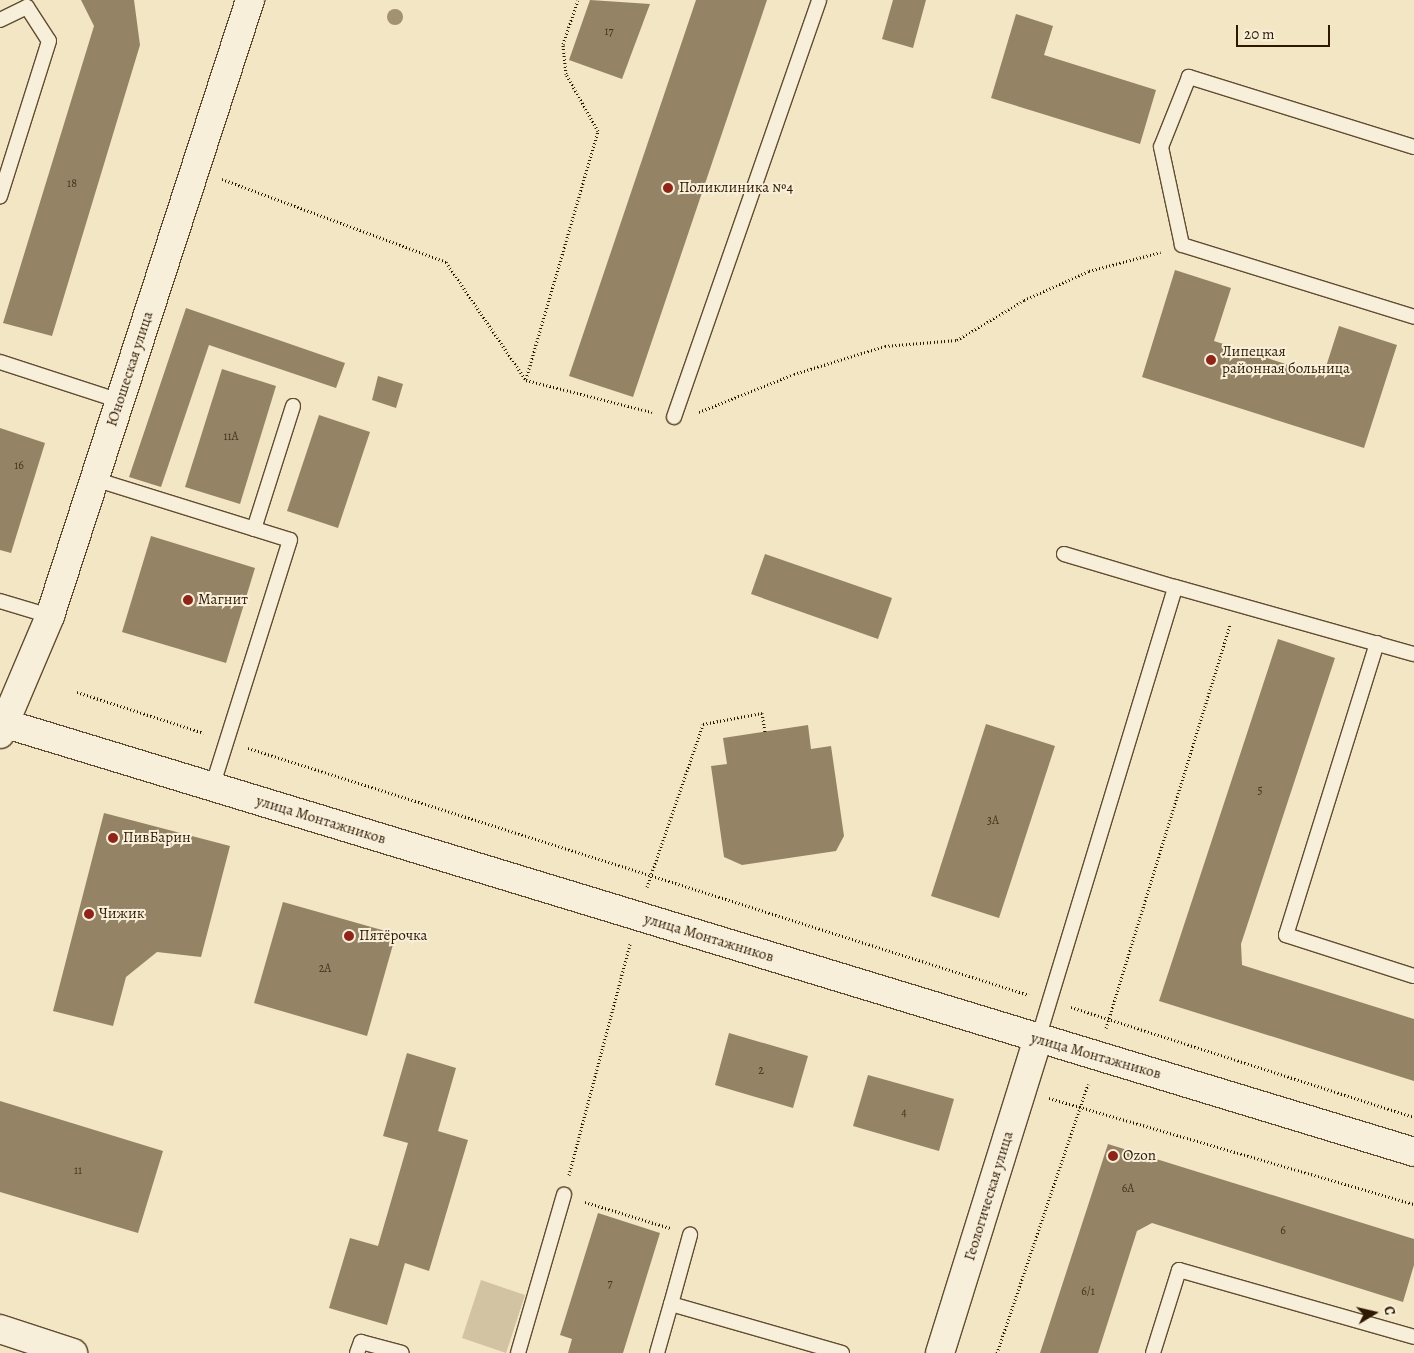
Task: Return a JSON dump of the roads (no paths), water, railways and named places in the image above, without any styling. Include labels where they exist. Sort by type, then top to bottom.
[{"type":"street","name":"Юношеская улица","points":[[2,729],[50,616],[250,0]]},
{"type":"street","name":"улица Монтажников","points":[[2,729],[212,787],[1038,1040],[1097,1055],[1414,1152]]},
{"type":"street","name":"Геологическая улица","points":[[940,1353],[1038,1040]]},
{"type":"street","points":[[0,1329],[71,1352]]},
{"type":"lane","points":[[674,417],[819,0]]},
{"type":"lane","points":[[0,20],[27,7],[49,41],[0,196]]},
{"type":"lane","points":[[1414,147],[1189,77],[1161,147],[1182,245],[1414,317]]},
{"type":"lane","points":[[0,362],[120,401]]},
{"type":"lane","points":[[254,529],[293,406]]},
{"type":"lane","points":[[94,478],[290,540],[212,787]]},
{"type":"lane","points":[[1064,554],[1414,654]]},
{"type":"lane","points":[[1038,1040],[1176,586]]},
{"type":"lane","points":[[0,601],[50,616]]},
{"type":"lane","points":[[1378,643],[1286,935],[1414,976]]},
{"type":"lane","points":[[518,1353],[564,1195]]},
{"type":"lane","points":[[657,1353],[690,1235]]},
{"type":"lane","points":[[1153,1353],[1179,1270],[1414,1337]]},
{"type":"lane","points":[[671,1304],[842,1353]]},
{"type":"lane","points":[[357,1353],[361,1342],[402,1353]]},
{"type":"place","name":"Поликлиника №4","points":[[668,188]]},
{"type":"place","name":"Липецкая районная больница","points":[[1211,360]]},
{"type":"place","name":"Магнит","points":[[188,600]]},
{"type":"place","name":"ПивБарин","points":[[113,838]]},
{"type":"place","name":"Чижик","points":[[89,914]]},
{"type":"place","name":"Пятёрочка","points":[[349,936]]},
{"type":"place","name":"Ozon","points":[[1113,1156]]}]
